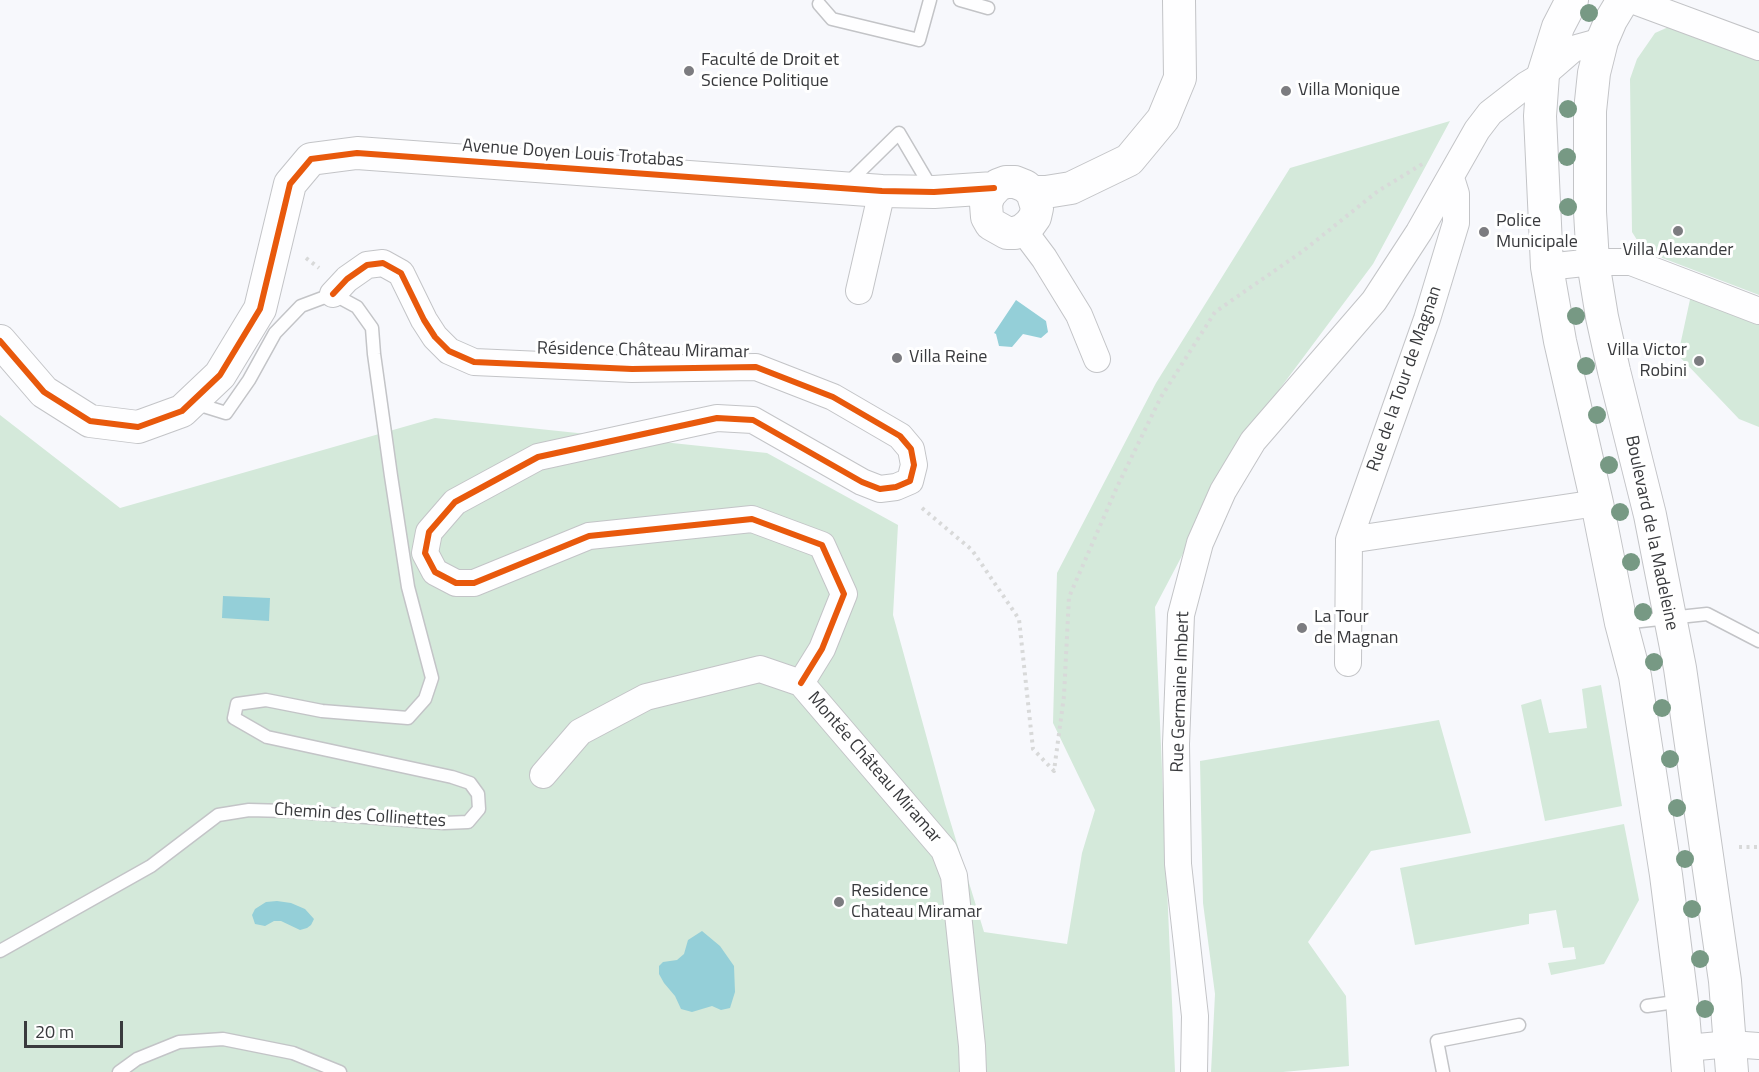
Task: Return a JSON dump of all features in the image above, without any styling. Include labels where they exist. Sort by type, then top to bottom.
[{"type":"street","points":[[1032,192],[1071,188],[1129,160],[1163,119],[1180,78],[1179,0]]},
{"type":"street","points":[[1572,0],[1558,27],[1543,75],[1540,116],[1547,267],[1560,341],[1597,503],[1621,623],[1635,676],[1666,875],[1687,1060],[1741,1054]]},
{"type":"street","name":"Boulevard de la Madeleine","points":[[1623,0],[1602,41],[1594,73],[1590,111],[1590,212],[1593,262],[1614,370],[1650,515],[1680,668],[1725,981],[1741,1054]]},
{"type":"street","points":[[1632,0],[1759,47]]},
{"type":"street","points":[[1451,178],[1477,130],[1490,113],[1543,75],[1573,49],[1602,41]]},
{"type":"street","name":"Avenue Doyen Louis Trotabas","points":[[0,341],[44,392],[90,421],[138,427],[182,411],[220,375],[260,309],[290,184],[311,159],[357,153],[842,189],[934,192],[991,203]]},
{"type":"street","name":"Rue de la Tour de Magnan","points":[[1348,663],[1349,540],[1428,319],[1456,223],[1456,194],[1451,178]]},
{"type":"street","name":"Rue Germaine Imbert","points":[[1194,1072],[1195,1016],[1178,864],[1176,744],[1181,615],[1200,543],[1223,491],[1252,441],[1374,301],[1451,178]]},
{"type":"street","points":[[1006,182],[1015,182],[1032,192],[1037,208],[1035,217],[1023,230],[1007,233],[992,224],[991,203],[1006,182]]},
{"type":"street","points":[[859,291],[882,191]]},
{"type":"street","points":[[1023,230],[1044,258],[1079,315],[1097,359]]},
{"type":"street","points":[[1547,267],[1593,262],[1631,262],[1759,311]]},
{"type":"street","name":"Résidence Château Miramar","points":[[337,290],[347,279],[367,265],[383,263],[401,273],[435,337],[449,351],[474,362],[632,369],[756,367],[833,397],[900,436],[911,449],[914,465],[910,481],[896,487]]},
{"type":"street","points":[[801,683],[822,649],[843,594],[822,545],[752,519],[589,536],[474,583],[456,583],[435,572],[425,553],[429,532],[455,502],[538,457],[717,418],[753,420],[862,482],[880,489],[896,487]]},
{"type":"street","points":[[1349,540],[1597,503]]},
{"type":"street","name":"Montée Château Miramar","points":[[543,775],[580,732],[646,697],[760,669],[801,683],[944,850],[954,876],[973,1072]]},
{"type":"lane","points":[[819,4],[832,19],[919,40],[930,0]]},
{"type":"lane","points":[[960,0],[988,8]]},
{"type":"lane","points":[[842,189],[900,133],[934,192]]},
{"type":"lane","points":[[191,402],[226,413],[249,380],[275,333],[301,306],[337,290]]},
{"type":"lane","name":"Chemin des Collinettes","points":[[0,951],[150,866],[218,814],[249,810],[287,811],[444,823],[468,822],[479,809],[478,794],[470,783],[452,777],[267,737],[234,718],[237,704],[266,700],[322,711],[408,718],[424,699],[432,678],[408,587],[390,476],[372,328],[357,307],[337,290]]},
{"type":"lane","points":[[1621,623],[1707,614],[1759,640]]},
{"type":"lane","points":[[1647,1006],[1682,1001]]},
{"type":"lane","points":[[1443,1072],[1437,1041],[1520,1025]]},
{"type":"lane","points":[[119,1072],[137,1059],[179,1042],[223,1040],[293,1053],[340,1072]]},
{"type":"path","points":[[896,487],[972,550],[1019,619],[1033,749],[1054,771],[1064,696],[1069,597],[1118,487],[1167,388],[1215,312],[1303,251],[1378,191],[1431,158]]},
{"type":"path","points":[[277,236],[337,290]]},
{"type":"green space","points":[[1673,25],[1759,59],[1759,295],[1644,251],[1632,232],[1630,79],[1637,59],[1655,33]]},
{"type":"green space","points":[[1450,121],[1373,264],[1246,434],[1155,607],[1175,1072],[0,1072],[0,415],[120,508],[435,418],[767,453],[898,525],[893,615],[945,804],[984,932],[1067,944],[1082,853],[1095,810],[1053,723],[1057,573],[1156,383],[1290,168]]},
{"type":"green space","points":[[1691,295],[1759,321],[1759,427],[1739,419],[1678,355]]},
{"type":"green space","points":[[1601,685],[1622,806],[1545,821],[1521,705],[1541,699],[1549,733],[1587,728],[1582,689]]},
{"type":"green space","points":[[1439,720],[1471,833],[1371,851],[1308,942],[1346,996],[1349,1066],[1283,1072],[1211,1072],[1215,994],[1203,903],[1200,761]]},
{"type":"green space","points":[[1624,824],[1639,900],[1604,964],[1551,975],[1548,963],[1576,959],[1574,947],[1563,948],[1556,910],[1529,914],[1529,924],[1415,945],[1400,868]]},
{"type":"water","points":[[1016,300],[1046,321],[1048,332],[1041,338],[1023,334],[1012,347],[999,346],[994,333]]},
{"type":"water","points":[[223,596],[270,598],[269,621],[222,618]]},
{"type":"water","points":[[266,902],[291,903],[305,909],[314,919],[311,925],[300,930],[281,921],[274,921],[265,926],[255,924],[252,915],[255,909]]},
{"type":"water","points":[[702,931],[720,946],[734,966],[735,992],[730,1008],[721,1010],[712,1006],[692,1012],[681,1009],[675,996],[659,974],[659,966],[663,962],[677,960],[684,954],[688,940]]},
{"type":"cycle path","points":[[0,341],[44,392],[90,421],[138,427],[182,411],[220,375],[260,309],[290,184],[311,159],[357,153],[882,191],[934,192],[994,188]]},
{"type":"cycle path","points":[[333,294],[347,279],[367,265],[383,263],[401,273],[435,337],[449,351],[474,362],[632,369],[756,367],[833,397],[900,436],[911,449],[914,465],[910,481],[896,487],[880,489],[862,482],[753,420],[717,418],[538,457],[455,502],[429,532],[425,553],[435,572],[456,583],[474,583],[589,536],[752,519],[822,545],[844,594],[822,649],[801,683]]},
{"type":"place","name":"Faculté de Droit et Science Politique","points":[[689,71]]},
{"type":"place","name":"Villa Monique","points":[[1286,91]]},
{"type":"place","name":"Villa Alexander","points":[[1678,231]]},
{"type":"place","name":"Police Municipale","points":[[1484,232]]},
{"type":"place","name":"Villa Reine","points":[[897,358]]},
{"type":"place","name":"Villa Victor Robini","points":[[1699,361]]},
{"type":"place","name":"La Tour de Magnan","points":[[1302,628]]},
{"type":"place","name":"Residence Chateau Miramar","points":[[839,902]]}]
